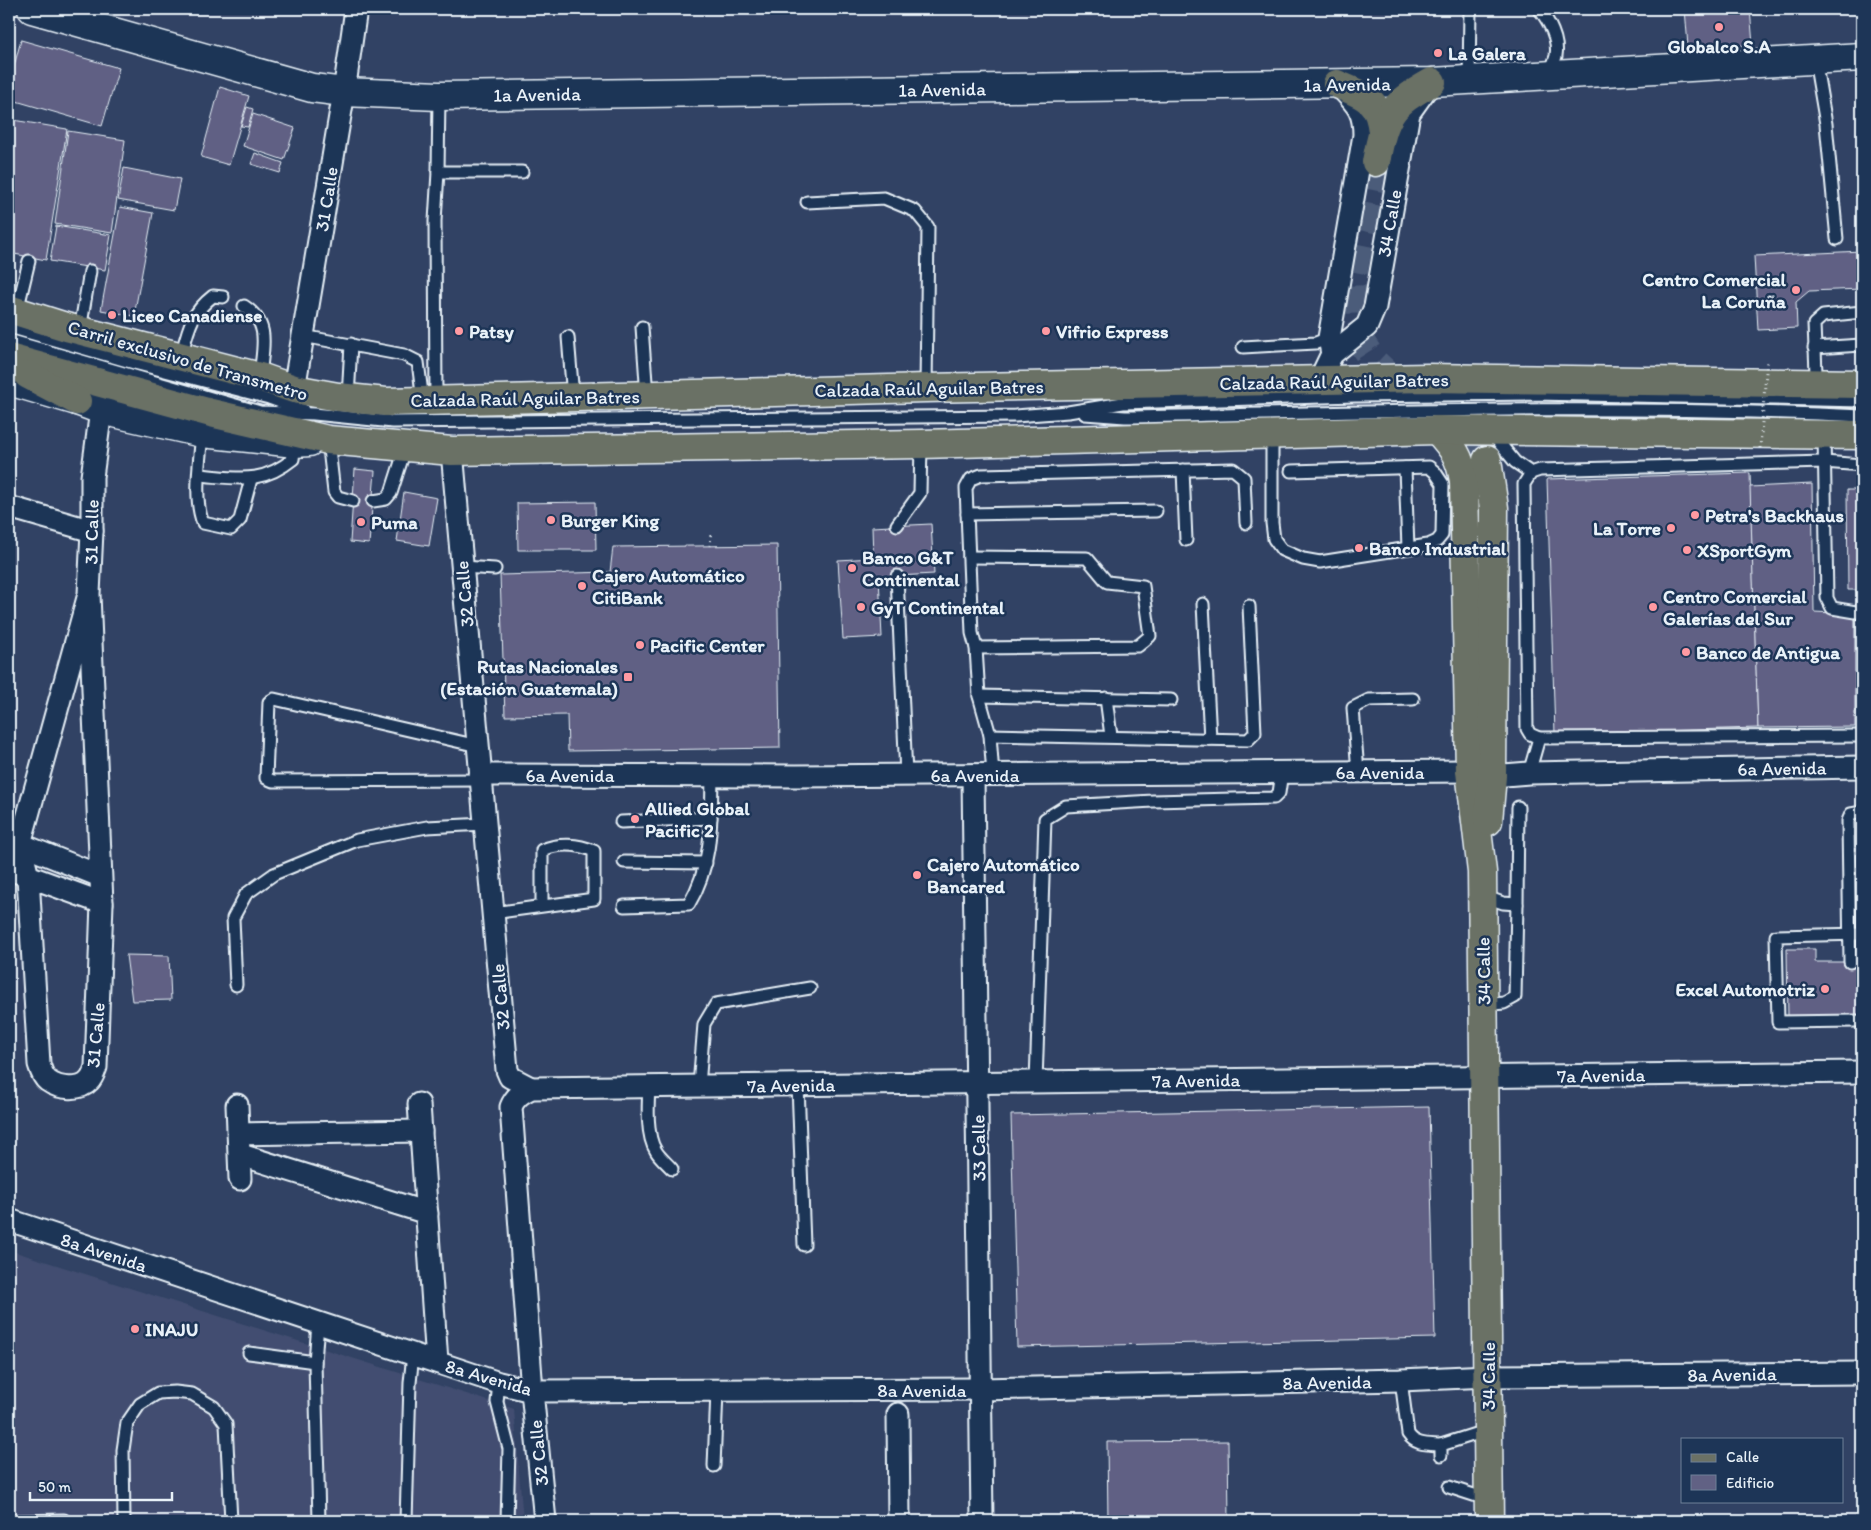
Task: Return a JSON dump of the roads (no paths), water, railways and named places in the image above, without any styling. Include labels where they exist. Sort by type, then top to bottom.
[{"type":"main road","points":[[1376,162],[1387,118],[1406,96],[1432,82]]},
{"type":"main road","points":[[1337,84],[1361,94],[1373,103],[1380,116],[1382,132]]},
{"type":"main road","name":"Calzada Raúl Aguilar Batres","points":[[11,316],[80,330],[260,377],[294,389],[386,402],[926,388],[1427,378],[1862,384]]},
{"type":"main road","points":[[9,358],[211,414],[328,440],[452,450],[921,444],[1437,430],[1862,435]]},
{"type":"main road","points":[[9,365],[89,406]]},
{"type":"main road","name":"34 Calle","points":[[1437,430],[1454,449],[1461,466],[1464,481],[1481,774],[1489,1511]]},
{"type":"main road","points":[[1481,774],[1494,508],[1487,460]]},
{"type":"street","name":"1a Avenida","points":[[32,9],[312,88],[344,92],[439,96],[1432,82],[1862,57]]},
{"type":"street","name":"31 Calle","points":[[294,389],[344,92],[356,9]]},
{"type":"street","name":"34 Calle","points":[[1330,346],[1367,326],[1375,307],[1409,113],[1432,82]]},
{"type":"street","name":"34 Calle","points":[[1319,381],[1330,346],[1335,302],[1364,134],[1364,118],[1358,105],[1337,84]]},
{"type":"street","points":[[1335,302],[1338,309],[1352,318],[1366,314],[1375,307]]},
{"type":"street","points":[[9,381],[89,406],[202,433],[295,443],[328,440]]},
{"type":"street","name":"31 Calle","points":[[89,406],[92,477],[89,594],[102,903],[96,1067],[92,1076],[82,1087],[75,1088],[57,1086],[49,1081],[42,1074],[39,1064],[14,842],[89,594]]},
{"type":"street","name":"32 Calle","points":[[452,450],[507,1070],[510,1077],[530,1088]]},
{"type":"street","points":[[9,507],[92,531]]},
{"type":"street","name":"6a Avenida","points":[[481,777],[1282,772],[1481,774],[1862,767]]},
{"type":"street","name":"33 Calle","points":[[982,1521],[977,1083],[983,775]]},
{"type":"street","points":[[14,842],[100,876]]},
{"type":"street","points":[[18,873],[102,903]]},
{"type":"street","name":"7a Avenida","points":[[530,1088],[1862,1072]]},
{"type":"street","name":"32 Calle","points":[[530,1088],[518,1095],[511,1107],[532,1391],[545,1521]]},
{"type":"street","points":[[419,1104],[437,1362]]},
{"type":"street","points":[[237,1105],[240,1178]]},
{"type":"street","points":[[240,1145],[421,1131]]},
{"type":"street","points":[[240,1145],[427,1213]]},
{"type":"street","name":"8a Avenida","points":[[9,1220],[499,1384],[532,1391],[981,1389],[1401,1380],[1488,1376],[1862,1372]]},
{"type":"street","points":[[898,1414],[899,1521]]},
{"type":"lane","points":[[1469,80],[1470,9]]},
{"type":"lane","points":[[1539,9],[1546,18],[1554,37],[1556,55],[1549,75]]},
{"type":"lane","points":[[1814,60],[1826,124],[1837,239]]},
{"type":"lane","points":[[429,400],[439,96]]},
{"type":"lane","points":[[438,172],[522,172]]},
{"type":"lane","points":[[807,202],[884,198],[915,211],[928,226],[926,388]]},
{"type":"lane","points":[[11,316],[30,260]]},
{"type":"lane","points":[[80,330],[90,271]]},
{"type":"lane","points":[[181,357],[190,322],[200,306],[213,296],[223,297]]},
{"type":"lane","points":[[244,306],[254,312],[264,330],[260,377]]},
{"type":"lane","points":[[1815,383],[1814,324],[1823,316],[1862,312]]},
{"type":"lane","name":"Carril exclusivo de Transmetro","points":[[11,316],[134,363],[269,398],[314,414]]},
{"type":"lane","points":[[642,328],[647,396]]},
{"type":"lane","points":[[303,336],[404,354],[418,362],[429,400]]},
{"type":"lane","points":[[568,337],[573,397]]},
{"type":"lane","name":"Carril exclusivo de Transmetro","points":[[9,340],[260,412],[314,414]]},
{"type":"lane","points":[[1243,347],[1316,343],[1330,346]]},
{"type":"lane","points":[[348,398],[351,344]]},
{"type":"lane","points":[[1814,348],[1862,345]]},
{"type":"lane","points":[[314,414],[403,422],[1015,416],[1068,412],[1123,402],[1534,394],[1862,401]]},
{"type":"lane","points":[[1068,412],[1125,417],[1489,409],[1772,411],[1862,416]]},
{"type":"lane","points":[[1490,430],[1515,462],[1531,473]]},
{"type":"lane","points":[[202,433],[197,495],[198,512],[203,523],[231,529],[240,520],[251,479]]},
{"type":"lane","points":[[1272,434],[1272,524],[1274,539],[1282,550],[1303,559],[1320,562],[1408,548],[1437,541],[1442,536],[1443,484],[1436,472],[1428,467],[1291,471]]},
{"type":"lane","points":[[1824,435],[1827,598],[1832,608],[1862,613]]},
{"type":"lane","points":[[328,440],[334,492],[338,497],[353,501]]},
{"type":"lane","points":[[199,475],[251,479],[280,470],[293,459],[295,443]]},
{"type":"lane","points":[[897,526],[920,493],[921,444]]},
{"type":"lane","points":[[373,501],[386,499],[391,493],[406,446]]},
{"type":"lane","points":[[1862,464],[1824,462],[1540,470],[1531,473],[1524,484],[1527,729],[1530,734],[1539,738],[1862,736]]},
{"type":"lane","points":[[1405,468],[1408,548]]},
{"type":"lane","points":[[983,775],[990,735],[979,696],[976,648],[972,633],[966,488],[971,479],[981,475],[1233,469],[1244,478],[1246,524]]},
{"type":"lane","points":[[1183,470],[1186,540]]},
{"type":"lane","points":[[967,514],[1156,511]]},
{"type":"lane","points":[[969,557],[1087,558],[1106,582],[1143,586],[1150,636],[1138,646],[976,648]]},
{"type":"lane","points":[[462,568],[495,569]]},
{"type":"lane","points":[[897,576],[906,775]]},
{"type":"lane","points":[[1203,604],[1210,738]]},
{"type":"lane","points":[[990,735],[1248,740],[1255,733],[1249,606]]},
{"type":"lane","points":[[979,696],[1171,700]]},
{"type":"lane","points":[[1106,698],[1111,736]]},
{"type":"lane","points":[[478,746],[274,699],[269,702],[266,778],[273,781],[481,777]]},
{"type":"lane","points":[[1358,772],[1353,708],[1370,700],[1413,699]]},
{"type":"lane","points":[[1529,773],[1539,738]]},
{"type":"lane","points":[[1036,1082],[1044,819],[1066,806],[1153,801],[1274,798],[1279,793],[1282,772]]},
{"type":"lane","points":[[624,906],[689,904],[698,888],[706,863],[711,818],[712,776]]},
{"type":"lane","points":[[1484,1005],[1504,1003],[1515,997],[1518,807]]},
{"type":"lane","points":[[1850,962],[1848,821],[1851,814],[1862,812]]},
{"type":"lane","points":[[621,822],[711,818]]},
{"type":"lane","points":[[236,985],[233,918],[246,894],[274,874],[357,840],[427,827],[485,824]]},
{"type":"lane","points":[[492,913],[594,900],[594,851],[583,846],[554,845],[542,850],[542,906]]},
{"type":"lane","points":[[624,862],[706,863]]},
{"type":"lane","points":[[1483,884],[1503,903],[1517,904]]},
{"type":"lane","points":[[1858,1019],[1778,1022],[1776,936],[1862,934]]},
{"type":"lane","points":[[699,1086],[704,1024],[716,1004],[810,988]]},
{"type":"lane","points":[[798,1085],[804,1246]]},
{"type":"lane","points":[[649,1087],[648,1108],[651,1141],[656,1151],[672,1169]]},
{"type":"lane","points":[[318,1323],[315,1362],[318,1521]]},
{"type":"lane","points":[[249,1353],[315,1362]]},
{"type":"lane","points":[[406,1521],[410,1383],[413,1354]]},
{"type":"lane","points":[[1401,1380],[1408,1434],[1417,1443],[1441,1450],[1488,1430]]},
{"type":"lane","points":[[499,1384],[496,1402],[509,1450],[507,1521]]},
{"type":"lane","points":[[714,1466],[717,1390]]},
{"type":"lane","points":[[124,1521],[123,1450],[127,1422],[140,1404],[158,1393],[175,1392],[192,1394],[214,1408],[226,1424],[231,1521]]},
{"type":"lane","points":[[1449,1488],[1489,1511]]},
{"type":"lane","points":[[9,1520],[64,1520]]},
{"type":"tunnel","points":[[1376,162],[1352,280],[1353,315],[1361,342],[1374,362],[1388,375],[1428,391],[1453,404],[1471,421],[1487,460]]},
{"type":"place","name":"Globalco S.A","points":[[1719,27]]},
{"type":"place","name":"La Galera","points":[[1438,53]]},
{"type":"place","name":"Centro Comercial La Coruña","points":[[1796,290]]},
{"type":"place","name":"Liceo Canadiense","points":[[112,315]]},
{"type":"place","name":"Patsy","points":[[459,331]]},
{"type":"place","name":"Vifrio Express","points":[[1046,331]]},
{"type":"place","name":"Petra's Backhaus","points":[[1695,515]]},
{"type":"place","name":"Burger King","points":[[551,520]]},
{"type":"place","name":"Puma","points":[[361,522]]},
{"type":"place","name":"La Torre","points":[[1671,528]]},
{"type":"place","name":"Banco Industrial","points":[[1359,548]]},
{"type":"place","name":"XSportGym","points":[[1687,550]]},
{"type":"place","name":"Banco G&T Continental","points":[[852,568]]},
{"type":"place","name":"Cajero Automático CitiBank","points":[[582,586]]},
{"type":"place","name":"GyT Continental","points":[[861,607]]},
{"type":"place","name":"Centro Comercial Galerías del Sur","points":[[1653,607]]},
{"type":"place","name":"Pacific Center","points":[[640,645]]},
{"type":"place","name":"Banco de Antigua","points":[[1686,652]]},
{"type":"place","name":"Rutas Nacionales (Estación Guatemala)","points":[[628,677]]},
{"type":"place","name":"Allied Global Pacific 2","points":[[635,819]]},
{"type":"place","name":"Cajero Automático Bancared","points":[[917,875]]},
{"type":"place","name":"Excel Automotriz","points":[[1825,989]]},
{"type":"place","name":"INAJU","points":[[135,1329]]}]
